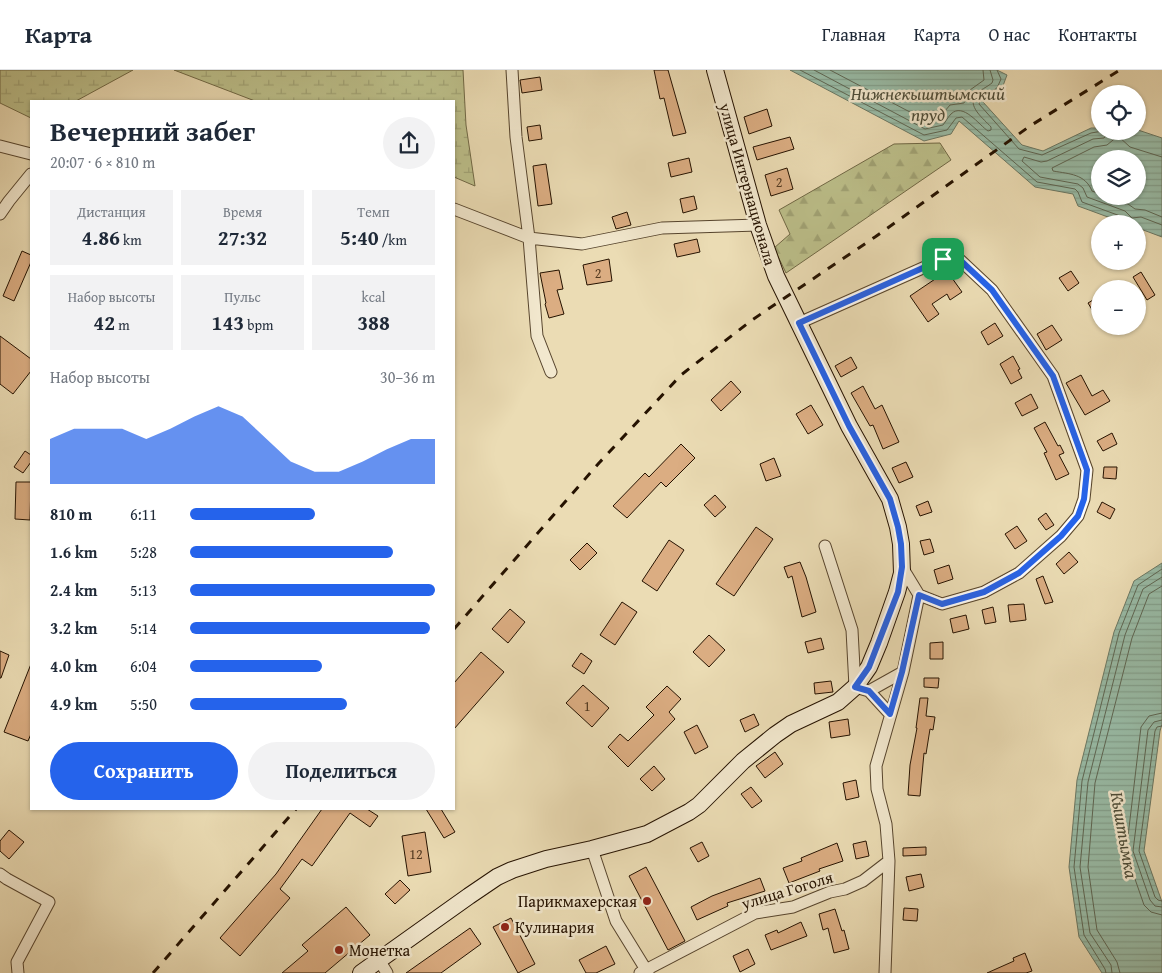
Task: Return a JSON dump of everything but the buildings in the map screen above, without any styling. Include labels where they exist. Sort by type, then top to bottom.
[{"type":"main road","name":"улица Интернационала","points":[[361,973],[383,967],[497,877],[546,858],[592,849],[647,834],[689,812],[699,805],[743,761],[775,735],[791,724],[862,689],[898,592],[902,567],[898,527],[890,499],[849,426],[776,276],[758,225],[715,70]]},
{"type":"street","points":[[512,70],[516,137],[529,238],[537,336],[551,372]]},
{"type":"street","points":[[0,146],[30,154]]},
{"type":"street","points":[[0,214],[30,175]]},
{"type":"street","points":[[455,209],[529,238],[582,244],[662,228],[758,225]]},
{"type":"street","points":[[799,323],[943,259],[960,260],[992,290],[1053,376],[1087,470],[1084,499],[1078,516],[1061,536],[1019,573],[984,592],[942,604],[919,595],[902,567]]},
{"type":"street","points":[[825,546],[852,630],[862,689],[890,714]]},
{"type":"street","points":[[885,973],[889,861],[886,824],[877,789],[876,766],[902,672],[919,595]]},
{"type":"street","points":[[862,689],[902,672]]},
{"type":"street","points":[[592,849],[616,921],[644,972]]},
{"type":"street","name":"улица Гоголя","points":[[644,972],[755,913],[793,907],[830,892],[845,889],[863,881],[889,861]]},
{"type":"street","points":[[0,874],[49,902],[17,962],[18,973]]},
{"type":"green space","points":[[0,70],[133,70],[78,100],[30,100],[30,118],[0,103]]},
{"type":"green space","points":[[174,70],[463,70],[466,125],[475,186],[455,177],[455,100],[252,100]]},
{"type":"green space","points":[[940,143],[951,160],[786,273],[774,248],[790,234],[779,210],[894,144]]},
{"type":"water","name":"Нижнекыштымский пруд","points":[[790,70],[997,70],[1007,75],[1001,91],[983,102],[1022,145],[1043,151],[1091,128],[1091,140],[1146,140],[1146,133],[1162,138],[1162,237],[1146,231],[1146,215],[1102,215],[1078,206],[1073,194],[1035,187],[959,121],[951,134],[924,141]]},
{"type":"water","name":"Кыштымка","points":[[1162,563],[1162,724],[1144,851],[1162,902],[1162,973],[1102,973],[1079,937],[1069,867],[1077,780],[1114,632],[1134,581]]},
{"type":"railway","points":[[455,628],[599,463],[681,375],[752,320],[875,237],[1030,126],[1120,70]]},
{"type":"railway","points":[[153,973],[295,810]]},
{"type":"place","name":"Парикмахерская","points":[[647,901]]},
{"type":"place","name":"Кулинария","points":[[505,927]]},
{"type":"place","name":"Монетка","points":[[339,950]]},
{"type":"route","points":[[943,259],[960,260],[992,290],[1053,376],[1087,470],[1084,499],[1078,516],[1061,536],[1019,573],[984,592],[942,604],[919,595],[902,672],[890,714],[869,691],[855,687],[869,667],[898,592],[902,567],[898,527],[890,499],[849,426],[799,323],[943,259]]}]
